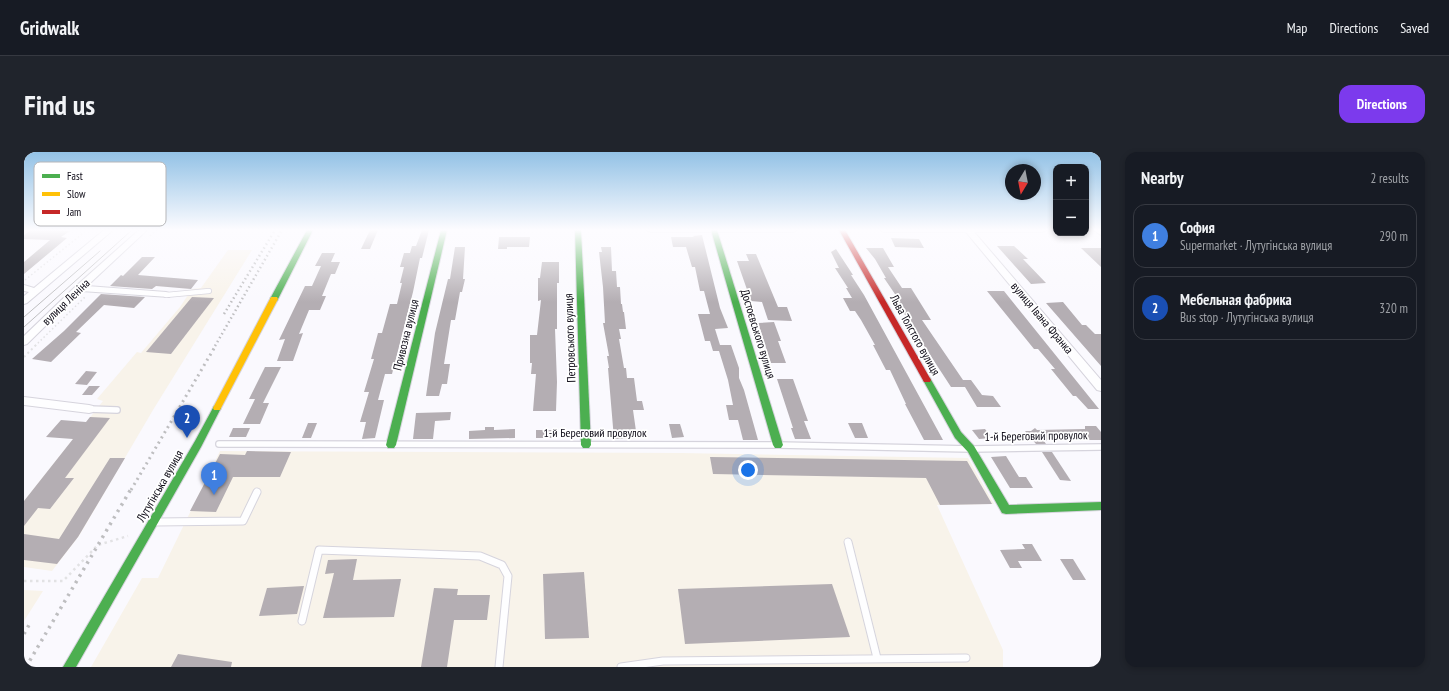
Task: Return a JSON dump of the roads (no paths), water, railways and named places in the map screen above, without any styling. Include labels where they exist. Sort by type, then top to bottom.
[{"type":"street","points":[[24,301],[80,254]]},
{"type":"street","name":"вулиця Леніна","points":[[24,342],[79,288],[116,254]]},
{"type":"street","name":"Лутугінська вулиця","points":[[69,667],[198,444],[297,254]]},
{"type":"street","name":"Привозна вулиця","points":[[391,445],[438,254]]},
{"type":"street","name":"Петровського вулиця","points":[[579,254],[586,445]]},
{"type":"street","name":"Достоєвського вулиця","points":[[721,254],[778,445]]},
{"type":"street","name":"Льва Толстого вулиця","points":[[856,254],[958,435],[971,449]]},
{"type":"street","name":"вулиця Івана Франка","points":[[988,254],[1101,387]]},
{"type":"street","points":[[24,288],[36,291]]},
{"type":"street","points":[[79,288],[166,295]]},
{"type":"street","points":[[24,401],[89,408]]},
{"type":"street","name":"1-й Береговий провулок","points":[[971,449],[1006,510],[1101,506]]},
{"type":"lane","points":[[166,295],[209,291]]},
{"type":"lane","points":[[89,408],[117,410]]},
{"type":"lane","name":"1-й Береговий провулок","points":[[219,444],[778,445],[971,449],[1101,447]]},
{"type":"lane","points":[[153,522],[243,521],[257,492]]},
{"type":"lane","points":[[848,542],[876,658]]},
{"type":"lane","points":[[302,620],[319,550],[480,556],[502,565],[508,576],[499,667]]},
{"type":"lane","points":[[621,667],[663,660],[966,658]]},
{"type":"tram line","points":[[24,317],[97,254]]},
{"type":"tram line","points":[[24,327],[105,254]]},
{"type":"railway","points":[[224,314],[260,254]]},
{"type":"railway","points":[[215,346],[268,254]]},
{"type":"railway","points":[[131,490],[216,345]]},
{"type":"railway","points":[[26,667],[131,489]]},
{"type":"railway","points":[[24,634],[29,625]]},
{"type":"place","name":"Мебельная фабрика","points":[[187,438]]},
{"type":"place","name":"София","points":[[214,495]]}]
